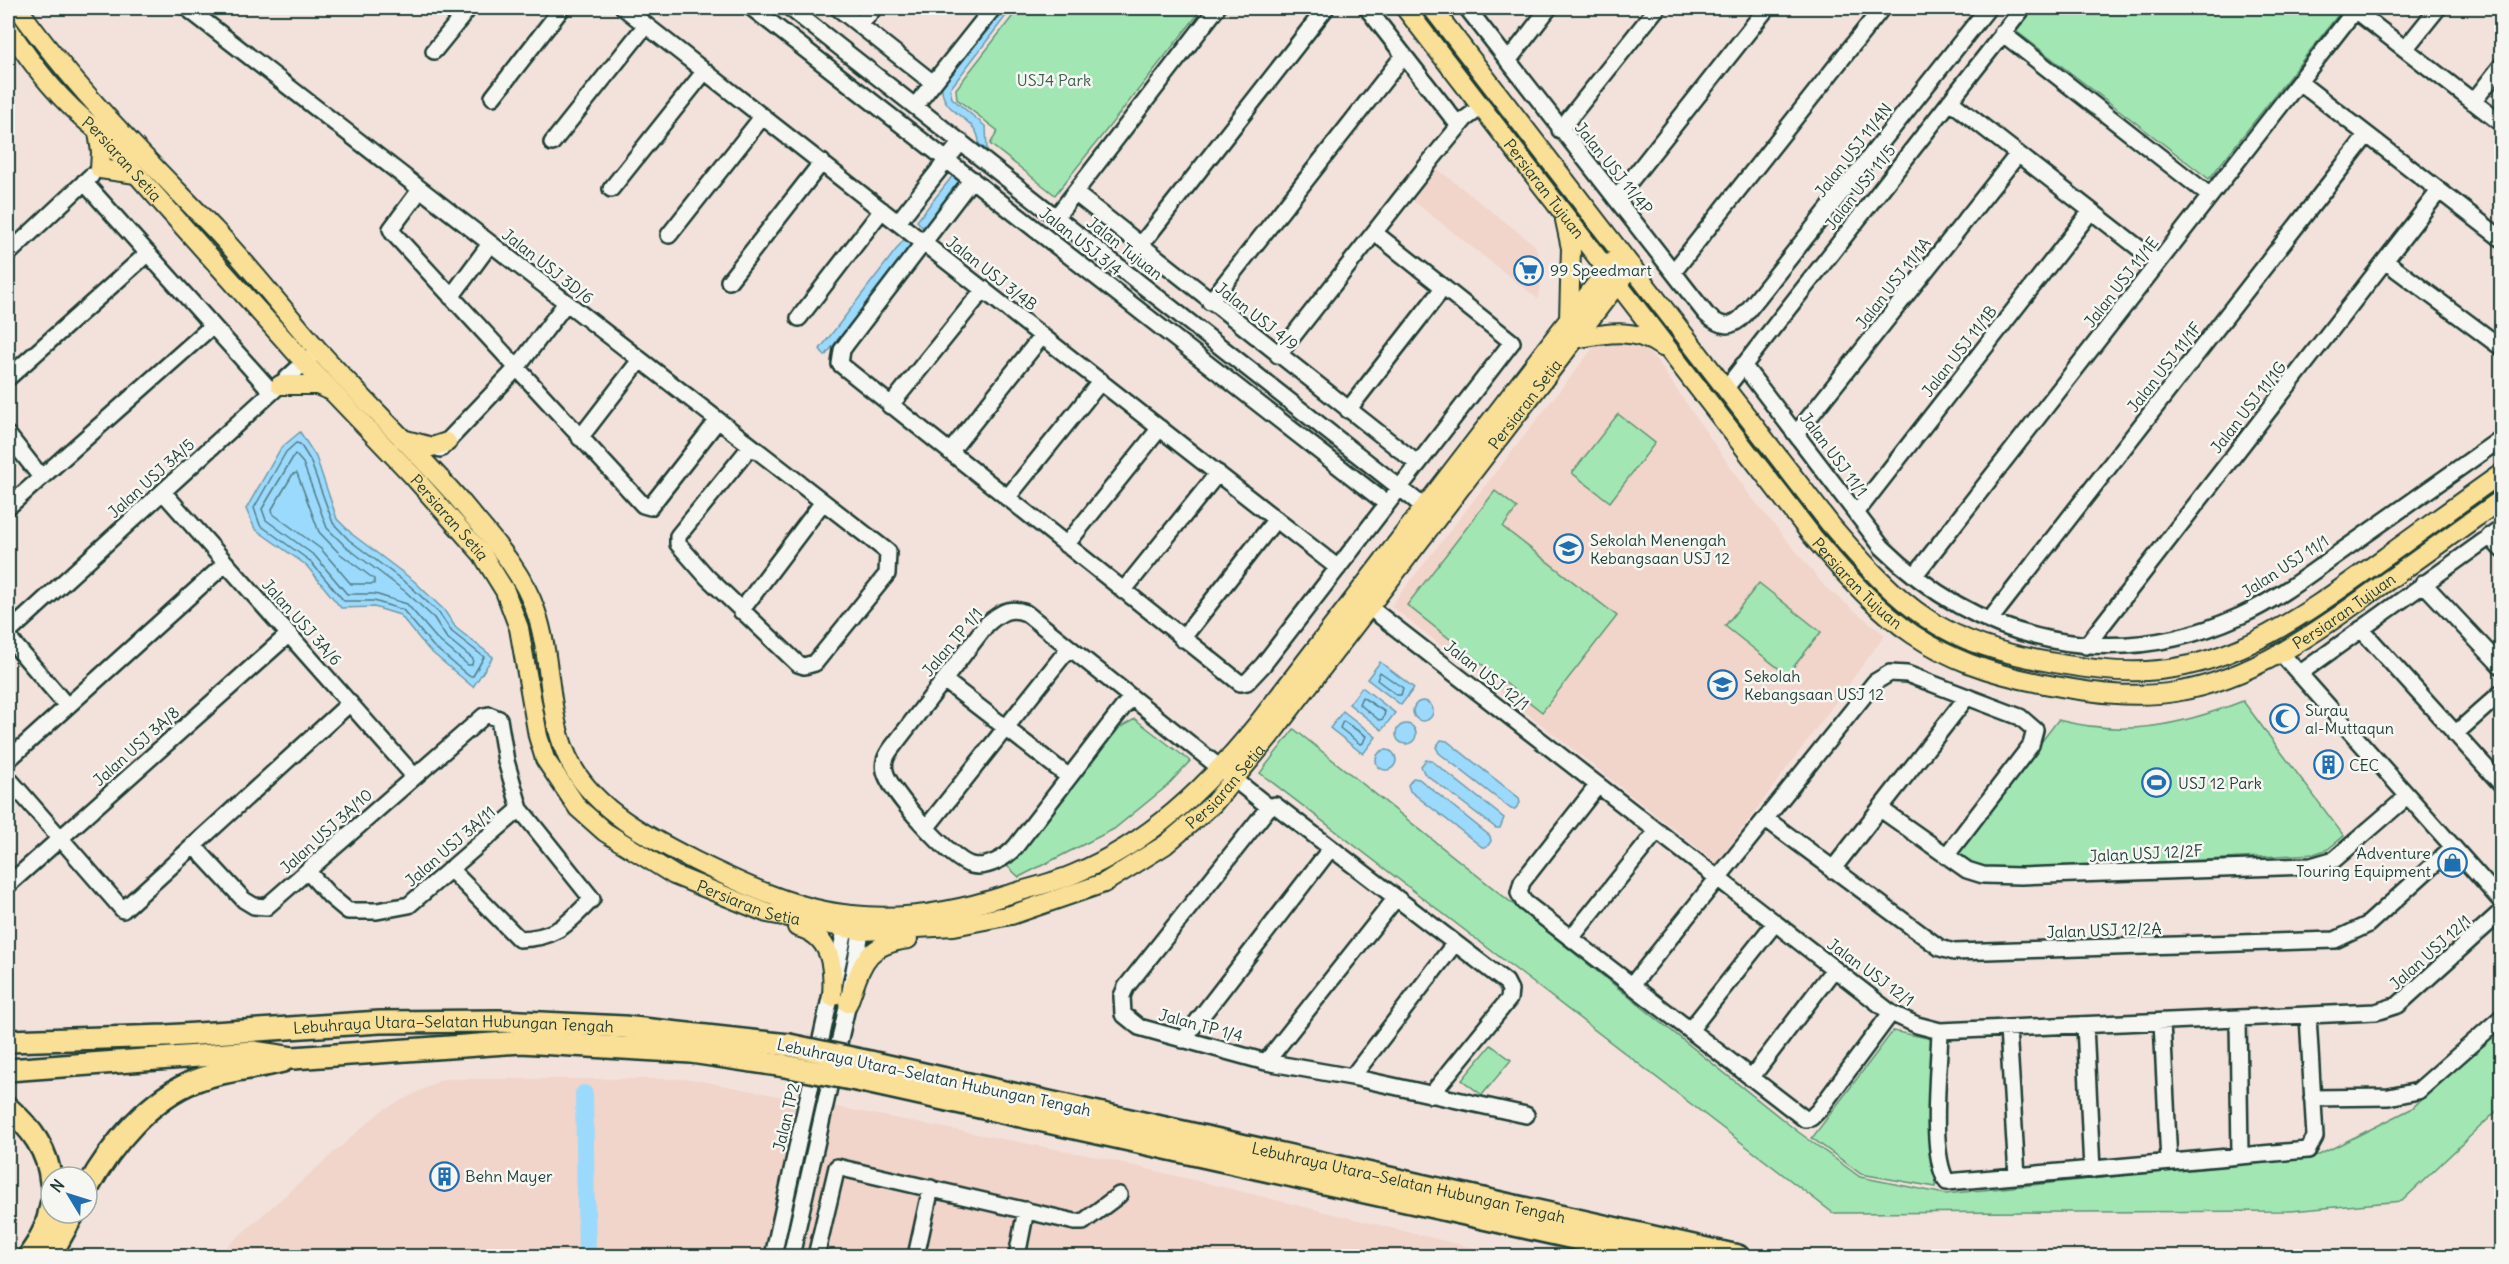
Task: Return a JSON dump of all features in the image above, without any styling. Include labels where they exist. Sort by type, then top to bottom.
[{"type":"highway","name":"Lebuhraya Utara–Selatan Hubungan Tengah","points":[[8,1041],[166,1036],[380,1022],[499,1021],[624,1027],[787,1055],[1738,1257]]},
{"type":"highway","points":[[8,1032],[60,1038]]},
{"type":"highway","name":"Lebuhraya Utara–Selatan Hubungan Tengah","points":[[8,1070],[253,1052],[293,1058],[521,1042],[787,1055]]},
{"type":"highway","points":[[99,1173],[130,1130],[147,1111],[166,1096],[197,1080],[293,1058]]},
{"type":"highway","name":"Lebuhraya Utara–Selatan Hubungan Tengah","points":[[868,1072],[1655,1257]]},
{"type":"highway","points":[[8,1108],[36,1136],[48,1165]]},
{"type":"highway","points":[[29,1257],[40,1241],[47,1225]]},
{"type":"highway","points":[[50,1257],[67,1225]]},
{"type":"main road","name":"Persiaran Setia","points":[[18,8],[89,97],[124,148],[136,174],[329,390],[419,470],[449,488],[510,561],[522,579],[537,615],[559,732],[572,766],[592,791],[617,816],[678,852],[744,885],[855,923],[962,909],[1076,873],[1142,838],[1198,793],[1228,774],[1369,607],[1431,513],[1569,319],[1613,277]]},
{"type":"main road","name":"Persiaran Tujuan","points":[[1405,8],[1813,537],[1862,595],[1906,631],[1931,647],[1969,664],[2016,678],[2125,695],[2176,692],[2225,679],[2326,626],[2502,499]]},
{"type":"main road","name":"Persiaran Tujuan","points":[[1436,9],[1830,524],[1877,580],[1919,614],[1963,640],[2021,657],[2128,672],[2186,665],[2238,650],[2289,622],[2337,591],[2502,473]]},
{"type":"main road","name":"Persiaran Setia","points":[[8,28],[33,66],[69,108],[124,148],[240,256],[318,350],[400,438],[419,470],[482,554],[505,591],[519,627],[538,736],[545,759],[578,808],[605,832],[674,875],[767,913],[855,923],[954,926],[1011,915],[1104,883],[1191,825],[1351,603],[1431,513],[1575,339],[1626,259]]},
{"type":"main road","points":[[97,130],[101,152],[100,169],[136,174]]},
{"type":"main road","points":[[1564,214],[1571,249],[1569,319]]},
{"type":"main road","points":[[1575,339],[1604,334],[1631,333],[1648,337],[1674,356]]},
{"type":"main road","points":[[292,348],[281,384],[310,384],[329,390]]},
{"type":"main road","points":[[400,438],[432,447],[447,442]]},
{"type":"main road","points":[[447,442],[442,461],[449,488]]},
{"type":"main road","points":[[1351,603],[1358,602],[1369,607]]},
{"type":"main road","points":[[2016,678],[2012,667],[2021,657]]},
{"type":"main road","points":[[674,875],[728,905],[780,923],[807,929],[821,940],[831,956],[840,1000]]},
{"type":"main road","points":[[840,1000],[863,961],[876,947],[892,941],[956,933],[989,925],[1011,915]]},
{"type":"street","name":"Jalan USJ 3D/6","points":[[187,8],[888,552],[887,574],[839,637],[815,663],[798,664],[741,611]]},
{"type":"street","points":[[435,51],[469,8]]},
{"type":"street","points":[[492,97],[562,8]]},
{"type":"street","name":"Jalan USJ 3/4B","points":[[624,8],[1338,568]]},
{"type":"street","name":"Jalan USJ 3/4","points":[[752,8],[1387,504]]},
{"type":"street","name":"Jalan Tujuan","points":[[789,8],[1431,513]]},
{"type":"street","points":[[838,8],[933,83]]},
{"type":"street","points":[[860,25],[874,8]]},
{"type":"street","points":[[915,106],[993,8]]},
{"type":"street","points":[[1056,217],[1217,8]]},
{"type":"street","points":[[1140,246],[1326,8]]},
{"type":"street","points":[[1367,8],[1459,126]]},
{"type":"street","name":"Jalan USJ 11/4P","points":[[1467,8],[1560,130],[1715,322],[1731,326],[1745,315]]},
{"type":"street","points":[[1508,61],[1550,8]]},
{"type":"street","points":[[1560,130],[1657,8]]},
{"type":"street","points":[[1616,200],[1767,8]]},
{"type":"street","points":[[1674,271],[1882,8]]},
{"type":"street","name":"Jalan USJ 11/4N","points":[[1745,315],[1988,8]]},
{"type":"street","name":"Jalan USJ 11/5","points":[[1725,388],[2023,8]]},
{"type":"street","points":[[2405,49],[2438,8]]},
{"type":"street","points":[[2353,9],[2502,124]]},
{"type":"street","name":"Jalan USJ 11/1E","points":[[1915,575],[2299,82],[2353,9]]},
{"type":"street","points":[[552,143],[646,25]]},
{"type":"street","points":[[2002,33],[2210,196]]},
{"type":"street","points":[[1210,302],[1404,55]]},
{"type":"street","points":[[2473,102],[2502,65]]},
{"type":"street","points":[[611,189],[705,71]]},
{"type":"street","points":[[2299,82],[2502,239]]},
{"type":"street","points":[[1950,101],[2158,263]]},
{"type":"street","points":[[1912,104],[1934,121]]},
{"type":"street","points":[[1278,356],[1459,126],[1480,108]]},
{"type":"street","points":[[669,235],[763,116]]},
{"type":"street","name":"Jalan USJ 11/1F","points":[[1989,621],[2367,135]]},
{"type":"street","points":[[898,222],[961,142]]},
{"type":"street","points":[[8,254],[84,182],[124,148]]},
{"type":"street","name":"Jalan USJ 11/1A","points":[[1796,434],[2018,154]]},
{"type":"street","points":[[729,281],[822,162]]},
{"type":"street","points":[[972,179],[842,350],[840,364],[844,370],[1239,683],[1247,682],[1256,672],[1512,342],[1375,232]]},
{"type":"street","points":[[84,182],[212,326],[281,384]]},
{"type":"street","points":[[420,190],[391,229],[393,233],[643,505],[650,507],[718,420]]},
{"type":"street","name":"Jalan USJ 11/1G","points":[[2086,646],[2439,191]]},
{"type":"street","name":"Jalan USJ 4/9","points":[[1075,193],[1278,356],[1418,464]]},
{"type":"street","points":[[799,318],[882,210]]},
{"type":"street","name":"Jalan USJ 11/1B","points":[[1856,513],[2091,211]]},
{"type":"street","points":[[451,297],[490,244]]},
{"type":"street","points":[[8,378],[148,253]]},
{"type":"street","points":[[2385,261],[2502,348]]},
{"type":"street","points":[[1348,410],[1443,288]]},
{"type":"street","points":[[890,406],[984,290]]},
{"type":"street","points":[[419,470],[516,369],[566,303]]},
{"type":"street","points":[[8,507],[212,326]]},
{"type":"street","points":[[950,452],[1042,336]]},
{"type":"street","name":"Jalan USJ 3A/5","points":[[8,635],[318,350]]},
{"type":"street","points":[[580,438],[640,360]]},
{"type":"street","name":"Jalan USJ 11/1","points":[[1743,365],[1882,547],[1915,575],[1952,601],[1989,621],[2033,637],[2086,646],[2160,642],[2209,629],[2240,616],[2299,581],[2502,438]]},
{"type":"street","points":[[1007,498],[1101,381]]},
{"type":"street","points":[[1066,545],[1160,428]]},
{"type":"street","points":[[8,435],[40,477]]},
{"type":"street","points":[[751,446],[678,536],[678,544],[741,611],[823,502]]},
{"type":"street","points":[[1123,591],[1218,473]]},
{"type":"street","name":"Jalan USJ 3A/6","points":[[163,492],[414,776]]},
{"type":"street","points":[[1182,639],[1276,519]]},
{"type":"street","points":[[2299,674],[2495,532],[2502,550]]},
{"type":"street","points":[[8,760],[226,563]]},
{"type":"street","points":[[2423,583],[2502,667]]},
{"type":"street","name":"Jalan USJ 12/1","points":[[1369,607],[1891,1014],[1917,1026],[1940,1031],[2008,1029],[2376,1012],[2398,1005],[2502,911]]},
{"type":"street","name":"Jalan TP 1/1","points":[[1069,777],[1009,853],[990,863],[974,866],[958,858],[927,827],[894,790],[888,781],[884,766],[891,749],[987,624],[1006,610],[1017,610],[1026,614],[1228,774]]},
{"type":"street","points":[[2361,629],[2502,785]]},
{"type":"street","name":"Jalan USJ 3A/8","points":[[8,885],[289,634]]},
{"type":"street","points":[[8,635],[67,706]]},
{"type":"street","points":[[927,827],[1069,648]]},
{"type":"street","points":[[2280,652],[2502,902]]},
{"type":"street","points":[[1632,985],[1875,682],[1890,674],[1907,674],[1967,697],[2026,720],[2035,730],[2031,745],[1946,856]]},
{"type":"street","points":[[944,680],[1069,777],[1131,697]]},
{"type":"street","points":[[2455,734],[2502,692]]},
{"type":"street","points":[[1832,870],[1882,810],[1967,697]]},
{"type":"street","points":[[8,778],[123,910],[350,703]]},
{"type":"street","name":"Jalan USJ 3A/11","points":[[309,872],[330,896],[348,911],[377,911],[409,905],[520,809],[506,761],[499,719],[489,715],[484,716]]},
{"type":"street","name":"Jalan USJ 3A/10","points":[[193,845],[244,900],[254,906],[266,907],[309,872],[484,716]]},
{"type":"street","points":[[1228,774],[1269,807],[1275,805],[1506,982],[1510,990],[1509,999],[1431,1095]]},
{"type":"street","points":[[1598,785],[1522,882],[1519,893],[1524,902],[1805,1119],[1811,1118],[1819,1110],[1891,1014]]},
{"type":"street","name":"Jalan USJ 12/2F","points":[[1882,810],[1967,870],[2001,877],[2311,866],[2335,859],[2408,796]]},
{"type":"street","name":"Jalan TP 1/4","points":[[1269,807],[1132,978],[1122,996],[1123,1014],[1139,1027],[1266,1062],[1352,1077],[1526,1115]]},
{"type":"street","points":[[451,870],[519,939],[537,939],[559,932],[592,899],[520,809]]},
{"type":"street","name":"Jalan USJ 12/2A","points":[[1766,819],[1940,948],[1954,952],[2335,940],[2367,925],[2453,847]]},
{"type":"street","points":[[1571,938],[1657,831]]},
{"type":"street","points":[[1183,1040],[1331,848]]},
{"type":"street","points":[[1266,1062],[1396,898]]},
{"type":"street","name":"Jalan TP2","points":[[791,1257],[855,923]]},
{"type":"street","points":[[1690,1030],[1775,923]]},
{"type":"street","points":[[1352,1077],[1455,943]]},
{"type":"street","points":[[1751,1078],[1834,969]]},
{"type":"street","name":"Jalan TP2","points":[[773,1257],[840,1000]]},
{"type":"street","points":[[1940,1031],[1937,1150],[1947,1182],[1956,1182],[2240,1154],[2302,1152],[2313,1144],[2315,1137],[2308,1016]]},
{"type":"street","points":[[2312,1098],[2389,1097],[2418,1091],[2502,1017]]},
{"type":"street","points":[[2238,1018],[2240,1154]]},
{"type":"street","points":[[2162,1022],[2169,1162]]},
{"type":"street","points":[[2085,1025],[2092,1170]]},
{"type":"street","points":[[2008,1029],[2017,1176]]},
{"type":"street","points":[[816,1257],[837,1167],[1083,1222],[1119,1195]]},
{"type":"street","points":[[916,1257],[931,1188]]},
{"type":"street","points":[[1017,1257],[1026,1210]]},
{"type":"shaded area","points":[[1432,165],[1535,245],[1543,272],[1538,299],[1407,196]]},
{"type":"shaded area","points":[[1622,342],[1641,345],[1657,361],[1748,493],[1826,588],[1885,635],[1717,863],[1391,606],[1593,348],[1606,343]]},
{"type":"shaded area","points":[[443,1079],[690,1079],[1102,1158],[1507,1256],[216,1256],[381,1111]]},
{"type":"green space","name":"USJ4 Park","points":[[1019,8],[1203,8],[1055,195],[990,144],[998,131],[957,99],[956,89]]},
{"type":"green space","points":[[2034,8],[2339,8],[2342,10],[2209,179],[2016,31]]},
{"type":"green space","points":[[1618,414],[1655,443],[1610,502],[1572,473]]},
{"type":"green space","points":[[1495,491],[1517,508],[1503,527],[1617,616],[1542,712],[1407,605]]},
{"type":"green space","points":[[1759,583],[1821,632],[1787,675],[1725,626]]},
{"type":"green space","name":"USJ 12 Park","points":[[2243,701],[2344,836],[2328,849],[2314,854],[2005,871],[1973,866],[1954,856],[2058,720],[2106,728],[2152,726],[2197,717]]},
{"type":"green space","points":[[1135,719],[1190,761],[1167,786],[1114,829],[1019,877],[1007,866],[1119,728]]},
{"type":"green space","points":[[1294,729],[1797,1131],[1860,1177],[1945,1194],[2319,1155],[2411,1109],[2501,1028],[2501,1107],[2402,1201],[2291,1211],[1833,1213],[1260,773]]},
{"type":"green space","points":[[1893,1031],[1932,1039],[1936,1187],[1861,1174],[1812,1138]]},
{"type":"green space","points":[[1491,1045],[1511,1060],[1482,1095],[1462,1080]]},
{"type":"water","points":[[1001,8],[1012,8],[950,89],[952,98],[986,127],[987,150],[979,144],[978,135],[967,121],[947,104],[942,86]]},
{"type":"water","points":[[954,174],[963,179],[924,229],[917,221]]},
{"type":"water","points":[[905,238],[913,245],[825,356],[820,349]]},
{"type":"water","points":[[300,432],[316,457],[337,519],[353,535],[414,581],[444,610],[456,628],[493,657],[473,687],[429,650],[400,615],[374,607],[341,608],[306,565],[255,529],[246,509],[281,448]]},
{"type":"water","points":[[1380,662],[1414,688],[1401,705],[1367,679]]},
{"type":"water","points":[[1362,687],[1395,713],[1382,730],[1349,704]]},
{"type":"water","points":[[1423,701],[1430,704],[1433,711],[1430,718],[1423,721],[1416,718],[1413,711],[1416,704]]},
{"type":"water","points":[[1343,711],[1376,737],[1363,754],[1330,728]]},
{"type":"water","points":[[1406,724],[1413,727],[1416,734],[1413,741],[1406,744],[1399,741],[1396,734],[1399,727]]},
{"type":"water","points":[[1441,740],[1447,741],[1519,798],[1520,803],[1515,809],[1511,809],[1439,753],[1436,747]]},
{"type":"water","points":[[1386,750],[1393,753],[1396,760],[1393,767],[1386,770],[1379,767],[1376,760],[1379,753]]},
{"type":"water","points":[[1426,760],[1432,761],[1504,818],[1500,828],[1496,828],[1424,773],[1421,766]]},
{"type":"water","points":[[1413,778],[1419,779],[1490,836],[1491,841],[1487,847],[1482,847],[1410,791],[1408,785]]},
{"type":"waterway","points":[[584,1094],[587,1256]]},
{"type":"place","name":"99 Speedmart","points":[[1529,270]]},
{"type":"place","name":"Sekolah Menengah Kebangsaan USJ 12","points":[[1569,549]]},
{"type":"place","name":"Sekolah Kebangsaan USJ 12","points":[[1723,685]]},
{"type":"place","name":"Surau al-Muttaqun","points":[[2284,719]]},
{"type":"place","name":"CEC","points":[[2328,765]]},
{"type":"place","name":"USJ 12 Park","points":[[2157,783]]},
{"type":"place","name":"Adventure Touring Equipment","points":[[2452,862]]},
{"type":"place","name":"Behn Mayer","points":[[444,1176]]}]
